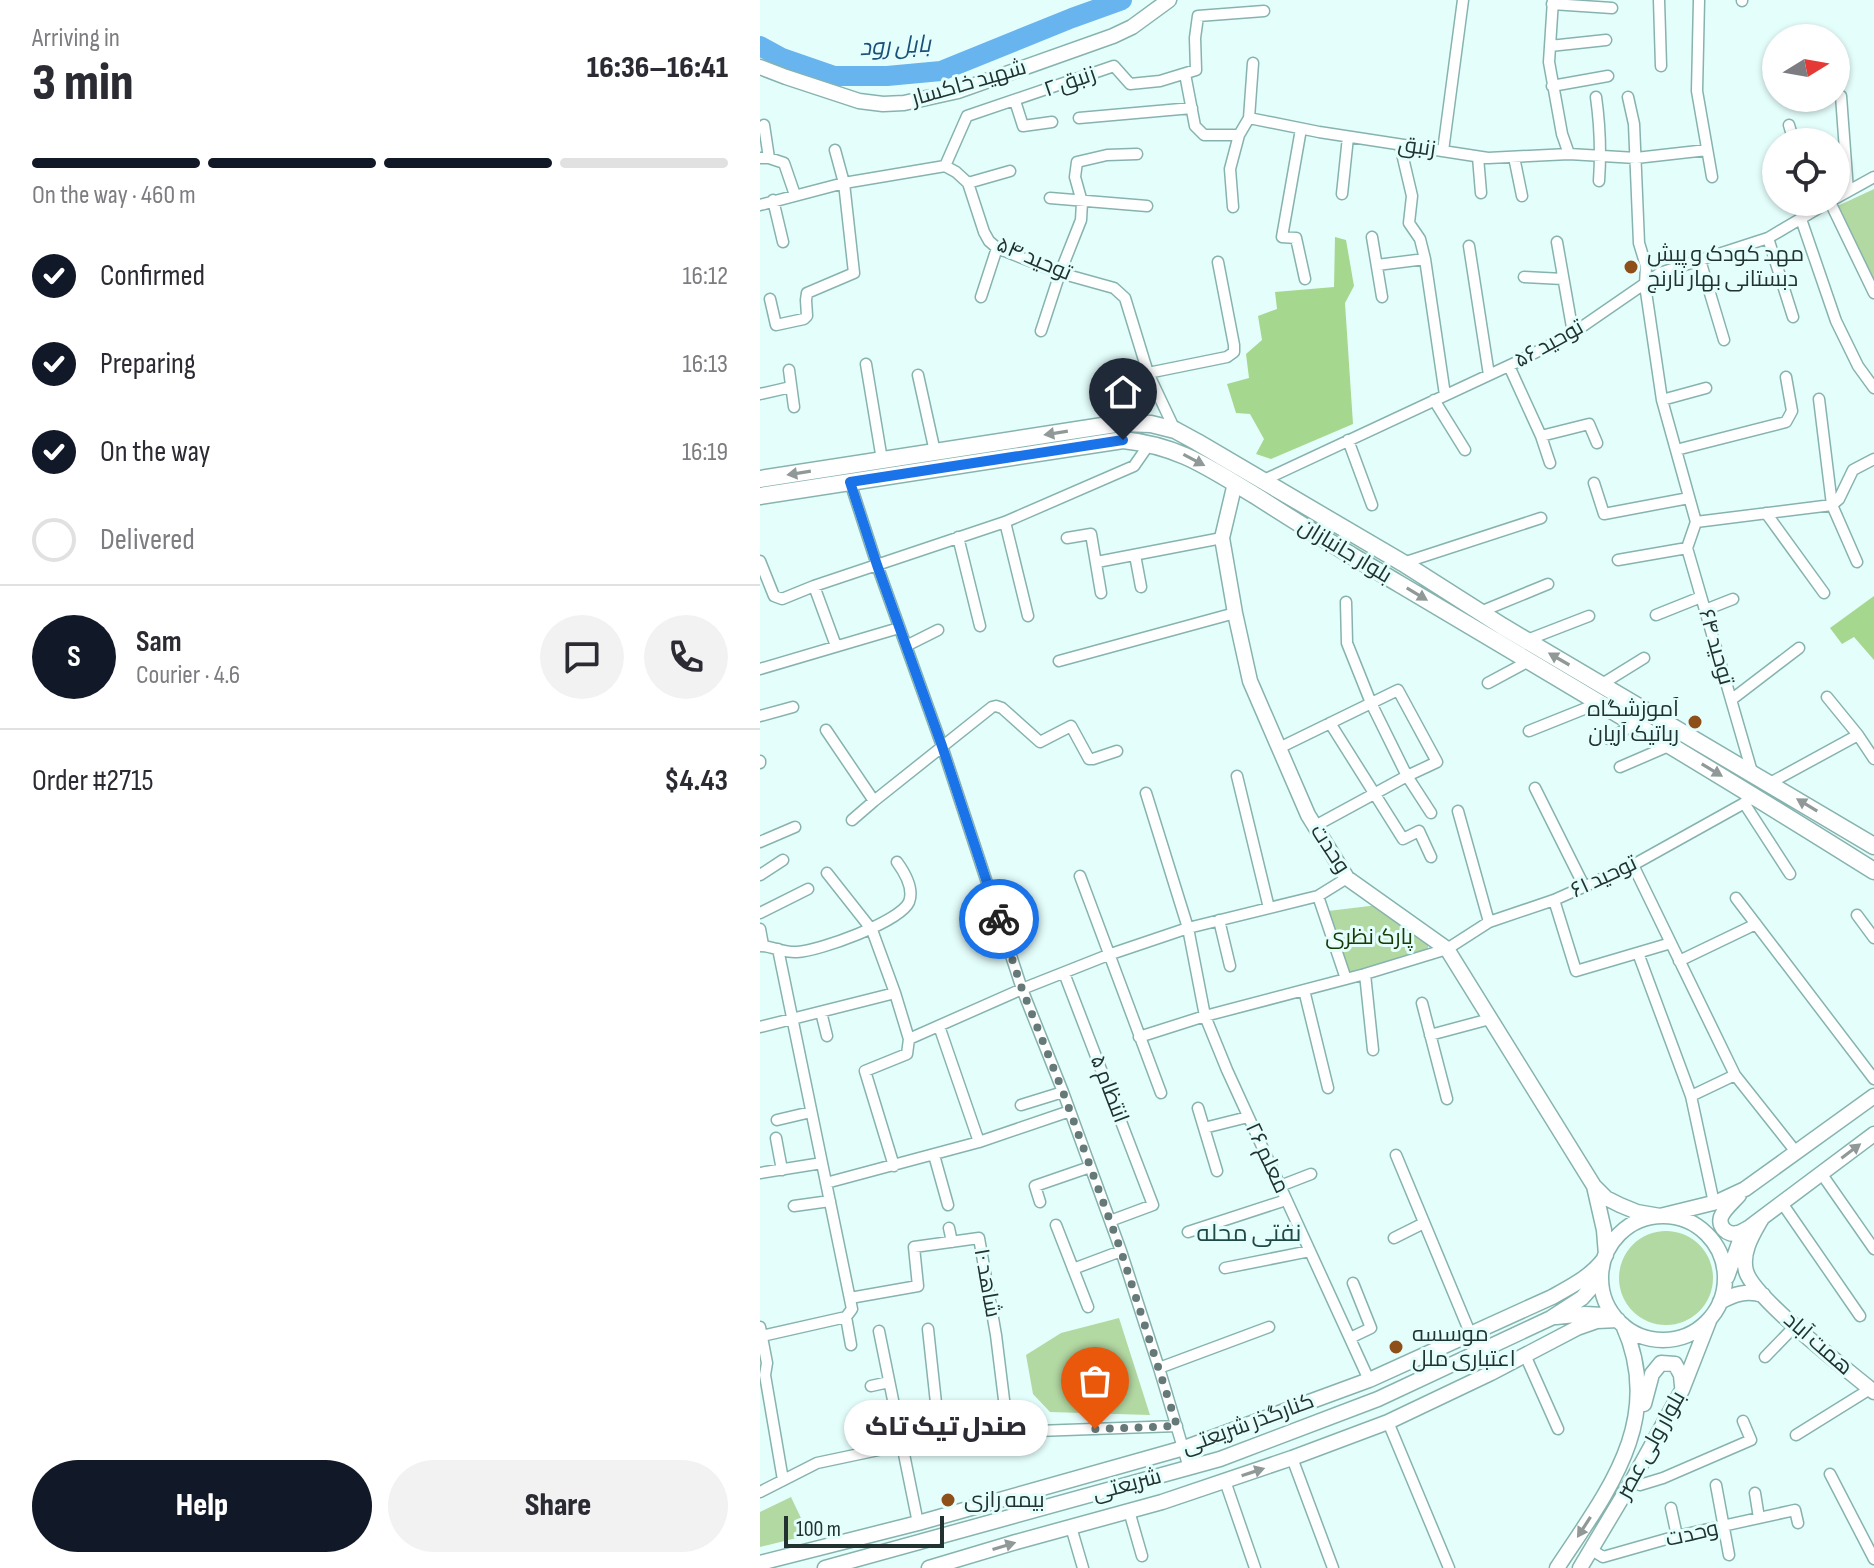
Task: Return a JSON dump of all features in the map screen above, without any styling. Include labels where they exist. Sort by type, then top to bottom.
[{"type":"highway","name":"بلوار جانبازان","points":[[760,479],[1122,423],[1151,424],[1175,430],[1871,840]]},
{"type":"highway","name":"بلوار جانبازان","points":[[760,496],[1123,440],[1150,443],[1181,453],[1671,745],[1750,800],[1874,871]]},
{"type":"main road","name":"شهید خاکسار","points":[[760,67],[869,103],[916,101],[958,91],[1113,36],[1132,27],[1169,0]]},
{"type":"main road","name":"وحدت","points":[[1235,483],[1222,538],[1250,681],[1315,826],[1347,878],[1447,949],[1594,1186],[1606,1198],[1620,1205],[1660,1216]]},
{"type":"main road","points":[[1874,1096],[1745,1189],[1723,1213],[1721,1222],[1724,1230],[1732,1234],[1740,1233],[1874,1134]]},
{"type":"main road","name":"وحدت","points":[[1594,1186],[1604,1230],[1604,1260]]},
{"type":"main road","points":[[1551,1318],[1586,1294],[1618,1235],[1629,1225],[1642,1219],[1714,1203],[1745,1189]]},
{"type":"main road","points":[[1660,1216],[1678,1217],[1708,1235],[1724,1267],[1724,1285]]},
{"type":"main road","points":[[1551,1318],[1575,1314],[1609,1316],[1649,1338],[1664,1340],[1681,1337],[1711,1317],[1720,1302],[1739,1243],[1756,1222]]},
{"type":"main road","name":"همت آباد","points":[[1756,1222],[1745,1264],[1749,1278],[1795,1326],[1872,1391]]},
{"type":"main road","points":[[1604,1260],[1602,1288],[1606,1302],[1621,1323]]},
{"type":"main road","name":"کنارگذر شریعتی","points":[[760,1563],[918,1523],[1184,1448],[1369,1380],[1552,1297],[1581,1281],[1604,1260]]},
{"type":"main road","points":[[1720,1302],[1740,1293],[1763,1295]]},
{"type":"main road","name":"بلوار ولی عصر","points":[[1580,1568],[1598,1558],[1632,1481],[1682,1390],[1711,1317]]},
{"type":"main road","name":"شریعتی","points":[[825,1568],[1220,1459],[1378,1399],[1551,1318]]},
{"type":"main road","name":"کنارگذر شریعتی","points":[[928,1568],[1162,1502],[1292,1458],[1388,1422],[1589,1323],[1604,1320],[1621,1323]]},
{"type":"main road","name":"بلوار ولی عصر","points":[[1557,1568],[1611,1486],[1631,1439],[1638,1377],[1636,1358],[1621,1323]]},
{"type":"main road","points":[[1631,1439],[1656,1367],[1661,1363],[1675,1364],[1681,1375],[1682,1390]]},
{"type":"main road","points":[[921,1542],[928,1568]]},
{"type":"street","points":[[1443,151],[1463,0]]},
{"type":"street","points":[[1659,0],[1661,66]]},
{"type":"street","points":[[1699,0],[1697,91],[1712,177]]},
{"type":"street","points":[[1569,154],[1562,134],[1549,62],[1552,2],[1612,8]]},
{"type":"street","points":[[1239,135],[1204,135],[1195,126],[1185,74],[1196,70],[1198,16],[1264,11]]},
{"type":"street","points":[[1550,46],[1606,40]]},
{"type":"street","points":[[1233,207],[1230,169],[1239,135],[1249,118],[1253,63]]},
{"type":"street","name":"زنبق ۲","points":[[945,166],[967,116],[1114,66],[1130,84],[1160,81],[1185,74]]},
{"type":"street","points":[[1552,86],[1608,76]]},
{"type":"street","points":[[1596,97],[1600,128],[1599,181]]},
{"type":"street","points":[[1618,560],[1687,548],[1696,522],[1662,400],[1645,285],[1646,266],[1639,243],[1634,124],[1628,97]]},
{"type":"street","points":[[1015,101],[1023,126],[1052,122]]},
{"type":"street","points":[[1079,118],[1192,108]]},
{"type":"street","name":"زنبق","points":[[1249,118],[1478,157],[1569,154],[1636,158],[1707,150]]},
{"type":"street","points":[[764,125],[764,158],[784,163],[795,195]]},
{"type":"street","points":[[1301,129],[1282,237],[1296,238],[1305,279]]},
{"type":"street","points":[[1342,194],[1348,137]]},
{"type":"street","points":[[1400,145],[1412,196],[1409,223],[1420,239],[1425,259],[1445,395]]},
{"type":"street","points":[[770,299],[776,325],[804,319],[807,316],[807,293],[854,273],[844,183],[835,150]]},
{"type":"street","points":[[1041,331],[1081,220],[1082,202],[1075,177],[1077,162],[1107,155],[1137,154]]},
{"type":"street","points":[[1478,157],[1481,193]]},
{"type":"street","points":[[1514,157],[1522,196]]},
{"type":"street","points":[[760,205],[844,183],[945,166],[968,183],[1010,171]]},
{"type":"street","points":[[1850,190],[1874,177]]},
{"type":"street","name":"توحید ۵۴","points":[[968,183],[984,232],[997,248],[1060,273],[1121,292],[1148,373],[1175,430]]},
{"type":"street","points":[[1050,198],[1147,206]]},
{"type":"street","points":[[773,200],[783,242]]},
{"type":"street","name":"توحید ۵۶","points":[[1264,480],[1573,333],[1660,273],[1768,238],[1804,216]]},
{"type":"street","points":[[1836,216],[1874,293]]},
{"type":"street","points":[[1801,219],[1836,321],[1858,366],[1874,388]]},
{"type":"street","points":[[1372,237],[1382,297]]},
{"type":"street","points":[[1768,238],[1793,317]]},
{"type":"street","points":[[1557,242],[1573,333]]},
{"type":"street","points":[[1469,246],[1489,375]]},
{"type":"street","points":[[981,297],[997,248]]},
{"type":"street","points":[[1377,265],[1425,259]]},
{"type":"street","points":[[1700,260],[1724,340]]},
{"type":"street","points":[[1148,373],[1227,357],[1234,352],[1218,262]]},
{"type":"street","points":[[1524,277],[1563,279]]},
{"type":"street","points":[[866,364],[882,460]]},
{"type":"street","points":[[1509,366],[1550,463]]},
{"type":"street","points":[[789,370],[794,407]]},
{"type":"street","points":[[918,375],[935,452]]},
{"type":"street","points":[[1676,450],[1786,422],[1792,411],[1786,377]]},
{"type":"street","points":[[760,394],[791,387]]},
{"type":"street","points":[[1662,400],[1706,388]]},
{"type":"street","points":[[1819,399],[1832,505],[1857,562]]},
{"type":"street","points":[[1434,400],[1465,450]]},
{"type":"street","points":[[1541,436],[1589,424],[1597,443]]},
{"type":"street","points":[[1348,440],[1372,505]]},
{"type":"street","points":[[760,561],[774,596],[782,599],[1005,522],[1134,466],[1150,443]]},
{"type":"street","points":[[1696,522],[1832,505],[1839,499],[1853,470],[1874,459]]},
{"type":"street","points":[[850,482],[1022,989],[1121,1251],[1189,1468]]},
{"type":"street","points":[[1594,483],[1604,514],[1689,498]]},
{"type":"street","points":[[1766,513],[1824,593]]},
{"type":"street","points":[[1403,563],[1541,518]]},
{"type":"street","points":[[1005,522],[1028,616]]},
{"type":"street","points":[[1067,538],[1091,534],[1101,593]]},
{"type":"street","points":[[958,537],[980,626]]},
{"type":"street","points":[[1097,562],[1222,538]]},
{"type":"street","name":"توحید ۶۴","points":[[1687,548],[1752,772]]},
{"type":"street","points":[[1135,555],[1141,587]]},
{"type":"street","points":[[1480,612],[1548,584]]},
{"type":"street","points":[[814,586],[836,646]]},
{"type":"street","points":[[1656,615],[1701,597]]},
{"type":"street","points":[[1705,610],[1733,599]]},
{"type":"street","points":[[1346,602],[1347,643],[1371,703],[1407,776],[1431,813]]},
{"type":"street","points":[[1059,661],[1235,613]]},
{"type":"street","points":[[1527,640],[1589,616]]},
{"type":"street","points":[[760,669],[899,628]]},
{"type":"street","points":[[906,646],[938,630]]},
{"type":"street","points":[[1731,700],[1799,648]]},
{"type":"street","points":[[1602,684],[1644,658]]},
{"type":"street","points":[[1488,683],[1529,661]]},
{"type":"street","points":[[1279,748],[1398,690],[1437,762],[1315,826]]},
{"type":"street","points":[[1827,697],[1874,759]]},
{"type":"street","points":[[1529,731],[1599,703]]},
{"type":"street","points":[[760,716],[793,707]]},
{"type":"street","points":[[852,820],[992,707],[1002,708],[1040,742],[1071,726],[1089,759],[1117,751]]},
{"type":"street","points":[[1330,723],[1403,839],[1419,831],[1431,857]]},
{"type":"street","points":[[1609,739],[1635,724]]},
{"type":"street","points":[[826,730],[874,801]]},
{"type":"street","points":[[1770,783],[1858,735]]},
{"type":"street","points":[[1620,767],[1671,745]]},
{"type":"street","points":[[1237,776],[1269,908]]},
{"type":"street","points":[[1535,788],[1584,886]]},
{"type":"street","name":"معلم ۲۶","points":[[1146,793],[1188,928],[1205,1016],[1369,1380]]},
{"type":"street","points":[[1750,800],[1790,874]]},
{"type":"street","name":"توحید ۶۱","points":[[1139,1037],[1447,949],[1489,922],[1554,900],[1633,865],[1750,800]]},
{"type":"street","points":[[1458,811],[1489,922]]},
{"type":"street","points":[[760,842],[795,827]]},
{"type":"street","points":[[760,875],[783,860]]},
{"type":"street","points":[[760,929],[762,945],[797,952],[872,930],[905,908],[910,899],[905,874],[897,862]]},
{"type":"street","points":[[1633,865],[1735,1075],[1796,1152]]},
{"type":"street","points":[[827,873],[872,930],[909,1039],[907,1054],[865,1071],[894,1166]]},
{"type":"street","points":[[1080,876],[1161,1093]]},
{"type":"street","points":[[909,1039],[1108,955],[1188,928],[1318,896],[1347,878]]},
{"type":"street","points":[[760,913],[808,889]]},
{"type":"street","points":[[1318,896],[1346,979]]},
{"type":"street","points":[[1736,898],[1874,1079]]},
{"type":"street","points":[[1554,900],[1576,971],[1671,943]]},
{"type":"street","points":[[1857,915],[1874,938]]},
{"type":"street","points":[[1219,920],[1230,966]]},
{"type":"street","points":[[1679,961],[1756,924]]},
{"type":"street","points":[[778,949],[830,1201],[849,1308],[851,1345]]},
{"type":"street","points":[[1638,953],[1691,1096],[1714,1203]]},
{"type":"street","name":"انتظام ۵","points":[[1064,973],[1153,1205],[1110,1221]]},
{"type":"street","points":[[1365,974],[1373,1050]]},
{"type":"street","points":[[1304,990],[1328,1088]]},
{"type":"street","points":[[760,1027],[895,993]]},
{"type":"street","points":[[1422,1003],[1447,1099]]},
{"type":"street","points":[[821,1012],[827,1036]]},
{"type":"street","points":[[1430,1035],[1490,1019]]},
{"type":"street","points":[[939,1026],[979,1142]]},
{"type":"street","points":[[1691,1096],[1735,1075]]},
{"type":"street","points":[[1021,1105],[1063,1092]]},
{"type":"street","points":[[1198,1108],[1217,1171]]},
{"type":"street","points":[[826,1183],[979,1142],[1070,1111]]},
{"type":"street","points":[[777,1120],[811,1112]]},
{"type":"street","points":[[1204,1128],[1248,1117]]},
{"type":"street","points":[[776,1138],[782,1170]]},
{"type":"street","points":[[934,1155],[948,1205]]},
{"type":"street","points":[[1396,1155],[1478,1352]]},
{"type":"street","points":[[760,1173],[822,1163]]},
{"type":"street","points":[[1040,1202],[1035,1186],[1090,1167]]},
{"type":"street","points":[[1821,1173],[1874,1249]]},
{"type":"street","points":[[1280,1186],[1311,1174]]},
{"type":"street","points":[[1188,1232],[1286,1200]]},
{"type":"street","points":[[794,1206],[830,1201]]},
{"type":"street","points":[[1782,1203],[1860,1316]]},
{"type":"street","points":[[1394,1238],[1424,1223]]},
{"type":"street","points":[[1056,1225],[1088,1307]]},
{"type":"street","points":[[949,1228],[952,1242]]},
{"type":"street","name":"شاهد ۱۰","points":[[849,1308],[918,1286],[914,1247],[979,1238],[996,1335],[1008,1432]]},
{"type":"street","points":[[1073,1269],[1121,1251]]},
{"type":"street","points":[[1225,1268],[1310,1251]]},
{"type":"street","points":[[1350,1338],[1371,1328],[1353,1283]]},
{"type":"street","points":[[783,1480],[766,1406],[762,1375],[767,1363],[761,1331],[849,1308]]},
{"type":"street","points":[[1765,1357],[1795,1326]]},
{"type":"street","points":[[1159,1368],[1269,1327]]},
{"type":"street","points":[[928,1329],[940,1440]]},
{"type":"street","points":[[879,1331],[918,1523]]},
{"type":"street","points":[[1525,1355],[1558,1429]]},
{"type":"street","points":[[871,1386],[889,1382]]},
{"type":"street","points":[[1796,1435],[1872,1391]]},
{"type":"street","points":[[1632,1481],[1640,1485],[1663,1478],[1751,1440],[1743,1421]]},
{"type":"street","points":[[1388,1422],[1449,1568]]},
{"type":"street","points":[[760,1492],[817,1463],[902,1445],[1008,1432],[1177,1426]]},
{"type":"street","points":[[1292,1458],[1333,1568]]},
{"type":"street","points":[[1830,1474],[1874,1559]]},
{"type":"street","points":[[1225,1481],[1255,1568]]},
{"type":"street","points":[[1716,1485],[1729,1555]]},
{"type":"street","points":[[1755,1493],[1759,1518]]},
{"type":"street","points":[[1671,1508],[1677,1536]]},
{"type":"street","name":"وحدت","points":[[1598,1558],[1677,1536],[1795,1510],[1798,1523]]},
{"type":"street","points":[[1129,1511],[1142,1556]]},
{"type":"street","points":[[1071,1527],[1083,1568]]},
{"type":"green space","points":[[1874,189],[1874,293],[1835,216],[1850,216],[1850,200]]},
{"type":"green space","points":[[1335,237],[1346,240],[1354,286],[1345,303],[1353,424],[1271,459],[1256,454],[1264,439],[1250,414],[1236,413],[1227,384],[1249,378],[1246,354],[1262,340],[1258,316],[1277,309],[1275,292],[1334,287]]},
{"type":"green space","points":[[1874,596],[1874,660],[1854,637],[1842,644],[1830,628]]},
{"type":"green space","name":"پارک نظری","points":[[1378,905],[1428,945],[1428,951],[1349,975],[1328,911]]},
{"type":"green space","points":[[1666,1231],[1684,1235],[1699,1245],[1709,1260],[1713,1278],[1709,1296],[1699,1311],[1684,1321],[1666,1325],[1648,1321],[1633,1311],[1623,1296],[1619,1278],[1623,1260],[1633,1245],[1648,1235]]},
{"type":"green space","points":[[1119,1318],[1150,1415],[1050,1412],[1033,1394],[1026,1355],[1061,1333]]},
{"type":"green space","points":[[791,1497],[809,1535],[760,1547],[760,1512]]},
{"type":"waterway","name":"بابل رود","points":[[760,46],[782,58],[834,76],[887,76],[941,71],[1122,0]]},
{"type":"way so far","points":[[999,919],[1022,989],[1121,1251],[1177,1426],[1095,1429]]},
{"type":"place","name":"مهد کودک و پیش دبستانی بهار نارنج","points":[[1631,267]]},
{"type":"place","name":"آموزشگاه رباتیک آریان","points":[[1695,722]]},
{"type":"place","name":"موسسه اعتباری ملل","points":[[1396,1347]]},
{"type":"place","name":"صندل تیک تاک","points":[[1095,1429]]},
{"type":"place","name":"بیمه رازی","points":[[948,1500]]},
{"type":"district","name":"نفتی محله","points":[[1249,1233]]},
{"type":"route","points":[[999,919],[850,482],[1123,440]]}]
